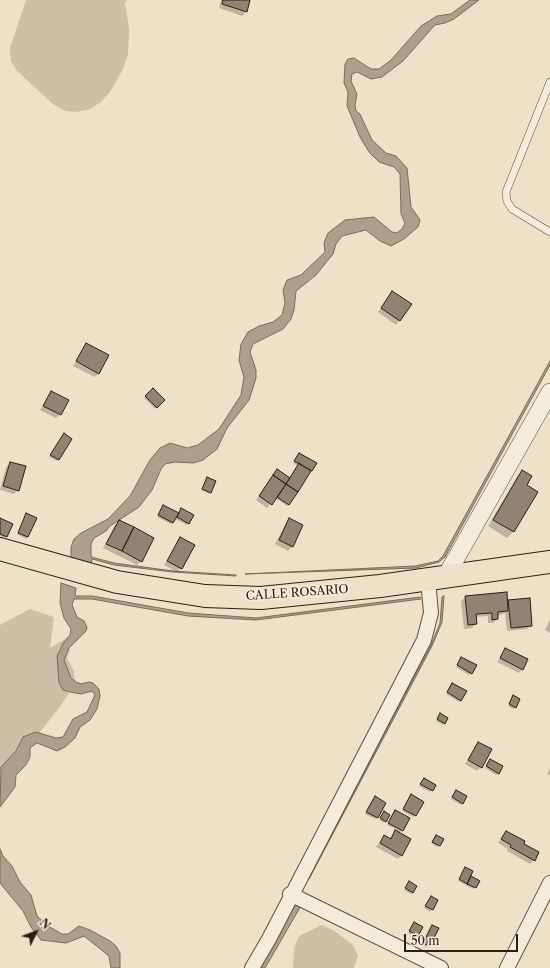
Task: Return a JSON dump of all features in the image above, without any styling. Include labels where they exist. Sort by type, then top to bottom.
[{"type":"main road","name":"CALLE ROSARIO","points":[[0,549],[117,582],[205,596],[260,598],[380,586],[550,562]]},
{"type":"street","points":[[252,968],[269,939],[290,894],[424,640],[431,613],[437,578],[550,392]]},
{"type":"street","points":[[507,968],[550,882]]},
{"type":"street","points":[[290,894],[441,968]]},
{"type":"lane","points":[[550,82],[506,192],[507,201],[512,209],[550,232]]},
{"type":"shaded area","points":[[26,0],[127,0],[125,3],[129,29],[128,55],[123,69],[110,92],[101,102],[90,109],[77,112],[65,111],[54,105],[17,71],[11,61],[10,48]]},
{"type":"shaded area","points":[[470,0],[479,0],[454,19],[435,25],[403,61],[382,77],[371,79],[357,72],[352,74],[351,81],[357,94],[355,105],[356,111],[360,114],[372,140],[386,153],[396,156],[407,168],[411,207],[420,220],[418,227],[404,239],[391,246],[380,241],[366,230],[342,236],[336,244],[333,254],[316,275],[296,291],[294,310],[291,319],[283,329],[253,344],[250,352],[256,370],[256,378],[249,400],[227,428],[217,449],[203,460],[193,463],[175,462],[165,464],[161,469],[152,490],[139,507],[94,538],[91,544],[91,557],[114,563],[173,571],[236,576],[173,572],[114,565],[92,559],[91,565],[71,558],[71,547],[74,539],[81,533],[108,519],[130,496],[150,460],[160,448],[170,443],[187,448],[198,445],[219,429],[241,395],[244,377],[239,360],[241,344],[248,332],[259,326],[273,322],[282,315],[285,303],[283,290],[287,280],[301,275],[325,252],[324,243],[328,233],[345,220],[374,217],[392,232],[397,233],[402,229],[405,223],[401,214],[400,174],[394,167],[379,162],[369,152],[360,137],[347,106],[348,92],[344,83],[345,64],[348,59],[354,58],[371,69],[379,69],[391,60],[421,26],[437,16],[451,14]]},
{"type":"shaded area","points":[[550,361],[550,365],[445,557],[439,562],[416,568],[245,574],[415,566],[438,561],[443,556]]},
{"type":"shaded area","points":[[61,583],[76,588],[75,596],[92,596],[188,613],[256,618],[420,597],[421,599],[256,620],[188,616],[92,599],[74,599],[72,605],[77,617],[84,621],[87,627],[86,631],[69,648],[64,660],[71,678],[81,684],[89,682],[93,683],[99,689],[100,696],[97,709],[90,720],[80,727],[75,738],[65,747],[57,751],[37,743],[30,748],[30,757],[26,765],[16,775],[15,787],[0,807],[1,767],[16,751],[23,737],[36,732],[56,738],[63,737],[73,719],[87,712],[95,695],[92,691],[81,694],[63,690],[59,683],[57,656],[64,642],[70,635],[71,629],[64,618],[60,603]]},
{"type":"shaded area","points":[[444,596],[442,622],[432,646],[309,879],[308,878],[431,645],[440,623],[442,597]]},
{"type":"shaded area","points":[[30,609],[54,617],[50,648],[70,636],[67,639],[70,650],[67,658],[74,671],[75,681],[70,685],[68,695],[59,708],[0,783],[0,625]]},
{"type":"shaded area","points":[[0,849],[3,856],[12,866],[20,882],[31,895],[37,916],[48,926],[62,934],[68,934],[79,926],[110,941],[116,946],[120,953],[120,968],[111,968],[109,956],[84,936],[66,943],[41,940],[31,927],[23,911],[0,883]]},
{"type":"shaded area","points":[[297,901],[302,904],[265,968],[260,968]]},
{"type":"shaded area","points":[[322,925],[333,930],[353,945],[358,956],[354,968],[293,968],[294,948],[299,936]]},
{"type":"building","points":[[223,0],[250,0],[247,12],[222,4]]},
{"type":"building","points":[[392,291],[412,304],[400,321],[381,308]]},
{"type":"building","points":[[86,343],[109,355],[99,374],[76,361]]},
{"type":"building","points":[[153,388],[165,400],[157,408],[145,396]]},
{"type":"building","points":[[51,391],[69,400],[61,415],[43,406]]},
{"type":"building","points":[[64,433],[72,439],[59,460],[50,455]]},
{"type":"building","points":[[299,453],[317,463],[312,471],[294,461]]},
{"type":"building","points":[[10,462],[26,466],[19,491],[3,486]]},
{"type":"building","points":[[299,463],[311,471],[298,492],[286,484]]},
{"type":"building","points":[[277,469],[290,478],[286,484],[273,475]]},
{"type":"building","points":[[522,470],[532,476],[527,485],[538,492],[514,532],[493,520]]},
{"type":"building","points":[[273,475],[286,484],[272,505],[259,496]]},
{"type":"building","points":[[207,477],[216,481],[211,493],[202,489]]},
{"type":"building","points":[[286,484],[298,492],[289,505],[277,497]]},
{"type":"building","points":[[163,505],[179,513],[173,523],[158,515]]},
{"type":"building","points":[[181,508],[194,515],[189,524],[177,517]]},
{"type":"building","points":[[26,513],[37,518],[28,537],[18,533]]},
{"type":"building","points":[[0,518],[13,524],[7,537],[0,534]]},
{"type":"building","points":[[289,518],[303,525],[293,547],[279,540]]},
{"type":"building","points":[[119,520],[134,527],[122,551],[106,544]]},
{"type":"building","points":[[134,527],[154,538],[142,562],[122,551]]},
{"type":"building","points":[[180,537],[195,545],[182,569],[167,561]]},
{"type":"building","points":[[507,592],[508,611],[498,612],[498,619],[492,620],[492,613],[476,614],[477,624],[468,625],[465,596]]},
{"type":"building","points":[[530,598],[532,626],[511,628],[508,600]]},
{"type":"building","points":[[505,648],[528,659],[523,670],[500,658]]},
{"type":"building","points":[[461,657],[477,665],[472,674],[457,665]]},
{"type":"building","points":[[452,683],[467,691],[461,701],[447,692]]},
{"type":"building","points":[[513,695],[520,699],[516,708],[509,704]]},
{"type":"building","points":[[440,713],[448,718],[445,724],[437,719]]},
{"type":"building","points":[[478,742],[492,749],[482,768],[468,760]]},
{"type":"building","points":[[490,759],[503,766],[499,774],[486,766]]},
{"type":"building","points":[[424,778],[436,785],[433,791],[420,784]]},
{"type":"building","points":[[456,790],[467,796],[463,804],[452,797]]},
{"type":"building","points":[[411,794],[424,802],[416,816],[403,809]]},
{"type":"building","points":[[375,796],[386,803],[378,818],[366,812]]},
{"type":"building","points":[[395,810],[410,818],[403,831],[388,823]]},
{"type":"building","points":[[384,811],[390,815],[386,822],[380,818]]},
{"type":"building","points":[[395,830],[411,839],[402,856],[380,843],[384,835],[391,839]]},
{"type":"building","points":[[506,831],[525,841],[524,844],[539,852],[535,861],[510,847],[511,845],[501,839]]},
{"type":"building","points":[[436,835],[444,839],[440,846],[432,842]]},
{"type":"building","points":[[465,867],[473,871],[467,884],[459,879]]},
{"type":"building","points":[[471,876],[480,881],[476,888],[467,884]]},
{"type":"building","points":[[409,881],[417,886],[413,893],[405,888]]},
{"type":"building","points":[[431,896],[438,900],[433,910],[425,906]]},
{"type":"building","points":[[414,922],[423,927],[418,936],[409,931]]},
{"type":"building","points":[[432,925],[439,928],[430,946],[423,943]]}]
